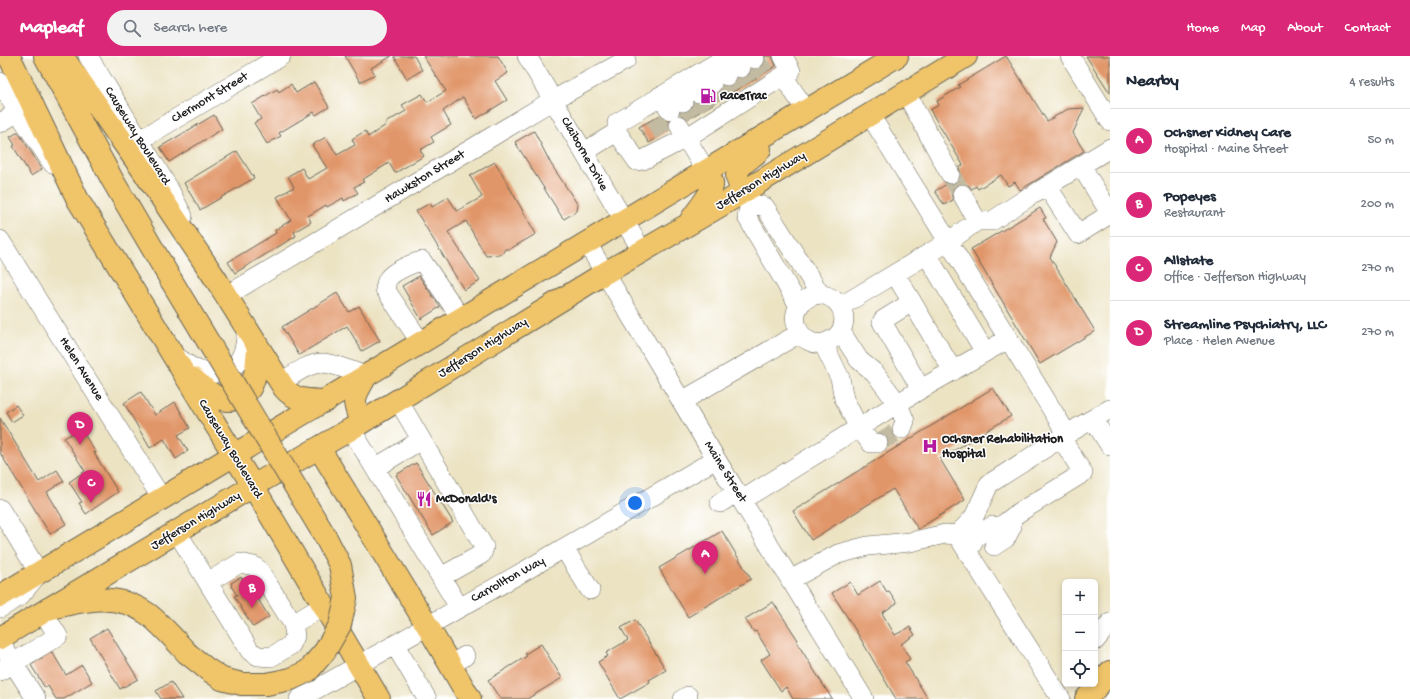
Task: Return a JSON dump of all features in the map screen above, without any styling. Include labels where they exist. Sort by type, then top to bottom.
[{"type":"main road","name":"Causeway Boulevard","points":[[9,56],[78,200],[253,486],[379,699]]},
{"type":"main road","points":[[45,56],[113,181],[325,536],[340,565],[346,598],[340,625],[325,651],[308,671],[291,680],[267,684],[242,684],[222,679],[187,653],[148,614],[125,602],[103,598],[76,602],[46,610]]},
{"type":"main road","points":[[62,56],[142,169],[221,289],[280,383],[289,394],[294,397],[303,400],[326,401]]},
{"type":"main road","name":"Jefferson Highway","points":[[0,640],[46,610],[356,426],[604,273],[687,225],[746,198],[870,115],[966,56]]},
{"type":"main road","points":[[0,596],[326,401],[893,57]]},
{"type":"main road","points":[[746,198],[737,178],[740,166],[757,154],[775,129]]},
{"type":"main road","points":[[687,225],[710,192],[712,186],[711,180],[706,171]]},
{"type":"main road","points":[[175,359],[206,390],[221,399],[230,401],[243,395],[252,385],[256,373],[258,347]]},
{"type":"main road","points":[[356,426],[355,396],[366,376]]},
{"type":"main road","points":[[319,448],[427,625],[458,661],[470,699]]},
{"type":"main road","points":[[1086,699],[1110,672]]},
{"type":"street","name":"Causeway Boulevard","points":[[88,56],[168,187],[221,289]]},
{"type":"street","name":"Clermont Street","points":[[140,140],[281,56]]},
{"type":"street","name":"Claiborne Drive","points":[[527,56],[642,251]]},
{"type":"street","points":[[712,94],[643,160],[637,161],[617,132],[617,123],[712,94],[791,71],[782,56]]},
{"type":"street","points":[[1070,56],[1110,121]]},
{"type":"street","name":"Hawkston Street","points":[[221,289],[626,60]]},
{"type":"street","name":"Causeway Boulevard","points":[[0,82],[18,112],[78,200]]},
{"type":"street","points":[[906,93],[950,174]]},
{"type":"street","points":[[712,94],[806,110]]},
{"type":"street","points":[[706,171],[712,94]]},
{"type":"street","points":[[0,123],[18,112]]},
{"type":"street","points":[[790,580],[838,554],[868,546],[910,542],[945,534],[965,543],[978,546],[998,533],[1005,524],[1022,511],[1083,473],[1064,436],[1008,339],[870,115]]},
{"type":"street","points":[[584,152],[617,132]]},
{"type":"street","points":[[841,306],[948,242],[977,220],[992,221],[1110,148]]},
{"type":"street","points":[[1036,193],[1078,234],[1110,214],[1081,166]]},
{"type":"street","points":[[962,194],[977,220]]},
{"type":"street","points":[[799,306],[747,217],[746,198],[765,207],[820,294]]},
{"type":"street","name":"Helen Avenue","points":[[0,240],[162,499]]},
{"type":"street","name":"Maine Street","points":[[587,243],[716,459],[864,699]]},
{"type":"street","points":[[927,255],[985,352]]},
{"type":"street","points":[[421,343],[385,289],[388,279],[398,271],[412,263],[422,261],[461,318]]},
{"type":"street","points":[[895,274],[953,371]]},
{"type":"street","points":[[820,294],[827,295],[834,299],[841,306],[844,313],[844,321],[841,332],[830,341],[813,343],[805,339],[800,333],[796,326],[795,318],[799,306],[806,299],[820,294]]},
{"type":"street","points":[[912,302],[882,322],[921,390]]},
{"type":"street","points":[[175,359],[200,372],[214,374],[232,368],[241,358],[246,341],[246,329]]},
{"type":"street","points":[[841,332],[859,360],[875,373],[898,404],[905,421],[902,429]]},
{"type":"street","points":[[682,401],[800,333]]},
{"type":"street","points":[[720,503],[740,496],[859,428],[1008,339]]},
{"type":"street","points":[[823,343],[840,378],[844,398],[859,428],[871,443],[878,443]]},
{"type":"street","points":[[280,383],[306,367],[322,363],[366,376]]},
{"type":"street","points":[[398,400],[484,547],[482,554],[441,577]]},
{"type":"street","points":[[965,543],[974,517],[989,484],[1064,436],[1110,409]]},
{"type":"street","points":[[1093,419],[1110,446]]},
{"type":"street","points":[[356,426],[375,468],[459,607]]},
{"type":"street","points":[[375,468],[421,440]]},
{"type":"street","name":"Carrollton Way","points":[[299,699],[564,548],[716,459]]},
{"type":"street","points":[[0,509],[39,573],[20,596],[0,608]]},
{"type":"street","points":[[994,546],[1006,538],[1012,526],[1005,524]]},
{"type":"street","points":[[177,532],[250,651],[258,656],[271,657],[291,645],[295,636],[293,624],[259,570],[254,566],[240,563],[208,582]]},
{"type":"street","points":[[965,543],[1061,699]]},
{"type":"street","points":[[564,548],[590,590]]},
{"type":"street","points":[[293,624],[323,606]]},
{"type":"street","points":[[7,667],[58,636],[46,610]]},
{"type":"street","points":[[1098,637],[1110,623]]},
{"type":"street","points":[[0,640],[7,667],[36,699]]},
{"type":"street","points":[[395,644],[427,699]]},
{"type":"building","points":[[345,56],[392,56],[371,68],[375,74],[360,82]]},
{"type":"building","points":[[394,56],[414,56],[422,70],[407,79]]},
{"type":"building","points":[[423,56],[498,56],[508,73],[495,81],[507,100],[476,119],[463,97],[443,111],[451,125],[431,137],[434,142],[420,150],[424,156],[395,173],[389,163],[362,180],[364,182],[354,187],[358,193],[344,201],[343,198],[327,207],[326,205],[308,216],[311,222],[294,232],[296,236],[235,273],[228,262],[276,233],[275,230],[291,220],[277,197],[294,187],[288,176],[302,168],[308,179],[327,168],[312,145],[326,137],[337,155],[355,145],[352,139],[365,131],[368,137],[386,125],[385,123],[406,111],[402,105],[422,94],[427,102],[446,91]]},
{"type":"building","points":[[765,56],[772,56],[776,66],[688,119],[684,115],[680,114],[680,112],[689,111],[694,103],[699,104],[705,102],[709,94],[713,95],[718,93],[722,86],[728,87],[733,85],[737,81],[737,78],[742,79],[747,77],[751,73],[752,69],[756,70],[761,68],[765,64]]},
{"type":"building","points":[[1006,56],[1047,121],[1068,109],[1084,108],[1073,133],[1084,151],[1020,190],[1015,182],[1008,186],[1001,175],[978,189],[976,186],[972,189],[963,183],[957,184],[951,193],[953,200],[944,205],[935,191],[947,184],[950,185],[956,183],[960,179],[961,175],[959,168],[963,165],[930,110],[939,105],[937,101],[960,87],[958,85]]},
{"type":"building","points":[[1086,56],[1110,56],[1110,93]]},
{"type":"building","points":[[314,82],[329,107],[316,115],[314,112],[279,133],[281,136],[267,144],[254,123],[261,119],[252,104],[277,89],[279,92],[291,84],[296,93]]},
{"type":"building","points":[[214,115],[222,129],[169,162],[160,147]]},
{"type":"building","points":[[660,115],[665,120],[669,121],[669,130],[649,143],[639,127]]},
{"type":"building","points":[[534,131],[551,164],[578,205],[577,211],[564,219],[515,142]]},
{"type":"building","points":[[18,132],[42,169],[31,176],[13,146],[15,145],[10,137]]},
{"type":"building","points":[[237,151],[254,178],[200,210],[184,183]]},
{"type":"building","points":[[495,162],[536,234],[510,249],[505,249],[502,254],[486,256],[466,221],[448,232],[480,281],[464,290],[416,211],[430,203],[432,207],[448,197],[457,211],[482,197],[470,176]]},
{"type":"building","points":[[1040,208],[1046,218],[1043,219],[1057,242],[1050,257],[1095,331],[1040,364],[971,249]]},
{"type":"building","points":[[419,276],[440,307],[421,319],[402,286]]},
{"type":"building","points":[[337,293],[349,312],[359,306],[380,341],[362,351],[347,326],[299,355],[282,327]]},
{"type":"building","points":[[993,388],[1011,416],[940,459],[965,500],[918,529],[893,489],[811,540],[793,511]]},
{"type":"building","points":[[141,392],[155,415],[175,402],[190,428],[178,435],[188,451],[176,459],[164,439],[150,448],[124,403]]},
{"type":"building","points":[[16,405],[23,415],[12,422],[6,412]]},
{"type":"building","points":[[0,418],[39,482],[57,470],[64,481],[47,492],[66,524],[50,534],[0,453]]},
{"type":"building","points":[[81,429],[118,492],[86,514],[79,503],[82,502],[69,482],[85,471],[64,438]]},
{"type":"building","name":"McDonald's","points":[[416,463],[453,522],[433,535],[396,475]]},
{"type":"building","points":[[722,531],[751,579],[688,617],[659,568]]},
{"type":"building","points":[[241,577],[248,586],[251,584],[269,617],[253,627],[234,596],[237,595],[231,586],[231,583]]},
{"type":"building","points":[[880,581],[897,603],[882,613],[895,635],[910,627],[915,635],[901,644],[910,659],[905,662],[928,699],[896,699],[832,593],[850,582],[858,595]]},
{"type":"building","points":[[773,602],[798,640],[796,641],[832,699],[793,699],[786,687],[781,691],[761,660],[770,654],[756,631],[754,632],[745,619]]},
{"type":"building","points":[[635,620],[666,670],[649,680],[650,682],[620,699],[598,662],[608,656],[606,653],[628,640],[621,628]]},
{"type":"building","points":[[107,628],[138,679],[120,689],[90,638]]},
{"type":"building","points":[[541,644],[562,678],[527,699],[500,699],[488,680],[527,656],[525,654]]},
{"type":"building","points":[[52,652],[66,675],[82,665],[92,682],[64,699],[56,699],[48,686],[45,688],[31,665]]},
{"type":"building","points":[[171,682],[182,699],[161,699],[156,691]]},
{"type":"tunnel","points":[[755,59],[765,73]]},
{"type":"tunnel","points":[[741,68],[750,82]]},
{"type":"tunnel","points":[[727,76],[735,90]]},
{"type":"tunnel","points":[[712,84],[722,99]]},
{"type":"tunnel","points":[[698,93],[708,107]]},
{"type":"tunnel","points":[[683,102],[693,116]]},
{"type":"tunnel","points":[[654,119],[664,134]]},
{"type":"tunnel","points":[[950,174],[962,194]]},
{"type":"tunnel","points":[[878,443],[902,429]]},
{"type":"place","name":"RaceTrac","points":[[708,96]]},
{"type":"place","name":"Streamline Psychiatry, LLC","points":[[80,445]]},
{"type":"place","name":"Ochsner Rehabilitation Hospital","points":[[930,446]]},
{"type":"place","name":"McDonald's","points":[[424,499]]},
{"type":"place","name":"Allstate","points":[[91,503]]},
{"type":"place","name":"Ochsner Kidney Care","points":[[705,574]]},
{"type":"place","name":"Popeyes","points":[[252,608]]}]
